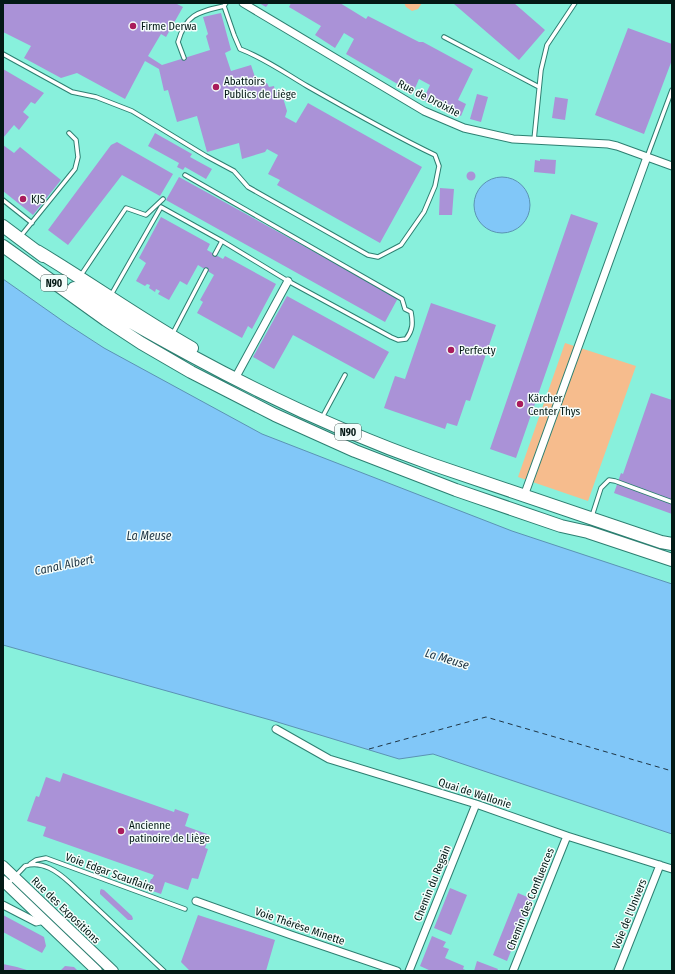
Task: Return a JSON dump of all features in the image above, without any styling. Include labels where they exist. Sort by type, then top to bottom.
[{"type":"main road","points":[[3,226],[61,271],[140,324],[158,338]]},
{"type":"main road","name":"N90","points":[[3,238],[83,293],[158,338],[257,391],[311,416],[400,453],[668,544]]},
{"type":"main road","name":"N90","points":[[3,246],[106,320],[171,361],[252,404],[311,432],[428,480],[554,524],[588,532],[672,560]]},
{"type":"main road","points":[[37,251],[171,336],[238,373],[324,414],[379,437],[467,470],[486,483]]},
{"type":"main road","points":[[3,255],[53,290],[106,320]]},
{"type":"main road","points":[[428,480],[457,487],[513,505],[519,504],[524,496]]},
{"type":"main road","name":"Rue des Expositions","points":[[3,866],[8,881],[44,920],[98,971]]},
{"type":"main road","name":"Rue des Expositions","points":[[8,881],[113,971]]},
{"type":"street","name":"Rue de Droixhe","points":[[243,3],[424,110],[464,128],[514,139],[608,144],[672,166]]},
{"type":"street","points":[[524,496],[647,157]]},
{"type":"street","points":[[238,373],[288,281]]},
{"type":"street","name":"Quai de Wallonie","points":[[276,729],[329,760],[476,804],[567,836],[672,869]]},
{"type":"street","name":"Chemin du Regain","points":[[409,971],[476,804]]},
{"type":"street","name":"Chemin des Confluences","points":[[514,971],[567,836]]},
{"type":"street","name":"Voie de l'Univers","points":[[618,971],[660,865]]},
{"type":"street","name":"Voie Thérèse Minette","points":[[196,901],[397,971]]},
{"type":"street","points":[[3,904],[36,922],[44,920]]},
{"type":"lane","points":[[534,140],[541,70],[547,45],[575,3]]},
{"type":"lane","points":[[3,54],[72,92],[96,97],[132,111],[206,156],[234,171],[248,187],[368,255],[378,256],[400,245],[424,212],[435,186],[439,166],[435,155],[396,136],[258,56],[240,49],[225,5],[198,13],[187,20],[178,42],[184,58]]},
{"type":"lane","points":[[444,37],[539,87]]},
{"type":"lane","points":[[647,157],[672,90]]},
{"type":"lane","points":[[20,238],[75,169],[78,157],[76,140],[69,133]]},
{"type":"lane","points":[[109,297],[161,207],[222,241],[288,281],[398,340],[406,339],[411,333],[413,324],[411,312],[405,309],[402,298],[185,175]]},
{"type":"lane","points":[[79,277],[126,208],[146,215],[164,198]]},
{"type":"lane","points":[[3,200],[32,223]]},
{"type":"lane","points":[[215,254],[222,241]]},
{"type":"lane","points":[[171,336],[206,270]]},
{"type":"lane","points":[[324,414],[346,375]]},
{"type":"lane","points":[[592,518],[601,488],[609,480],[672,502]]},
{"type":"lane","name":"Voie Edgar Scauflaire","points":[[29,864],[36,860],[46,858],[185,908]]},
{"type":"lane","points":[[8,881],[29,864],[38,864],[50,868],[62,875],[164,971]]},
{"type":"shaded area","points":[[404,3],[422,3],[418,9],[412,11],[406,7]]},
{"type":"shaded area","points":[[565,343],[636,366],[588,501],[518,477]]},
{"type":"water","points":[[497,177],[507,177],[522,185],[528,194],[530,205],[528,216],[522,225],[507,233],[497,233],[486,228],[479,221],[474,210],[474,200],[479,189],[486,182]]},
{"type":"water","name":"La Meuse","points":[[3,279],[104,348],[262,434],[512,531],[672,584],[672,834],[433,754],[399,759],[274,721],[3,645]]},
{"type":"building","points":[[3,3],[175,3],[183,7],[166,37],[161,34],[148,56],[162,65],[210,50],[206,36],[208,34],[203,17],[221,13],[231,50],[225,53],[231,71],[251,65],[258,86],[267,83],[269,87],[274,86],[275,92],[281,91],[287,111],[285,117],[296,123],[308,103],[422,167],[380,243],[277,185],[280,180],[268,174],[278,155],[267,149],[265,152],[242,159],[239,143],[207,152],[197,116],[177,122],[168,90],[164,91],[159,69],[145,61],[125,99],[77,73],[61,78],[24,58],[31,46],[3,32]]},
{"type":"building","points":[[259,3],[269,3],[266,7]]},
{"type":"building","points":[[291,3],[340,3],[366,19],[368,16],[419,42],[423,42],[473,69],[458,100],[466,104],[461,116],[423,100],[430,85],[419,79],[413,93],[346,54],[354,39],[344,33],[335,48],[315,35],[321,26],[289,7]]},
{"type":"building","points":[[514,3],[545,30],[519,60],[454,4]]},
{"type":"building","points":[[628,28],[672,44],[672,60],[644,134],[595,115]]},
{"type":"building","points":[[3,69],[44,93],[35,104],[31,102],[23,112],[29,117],[19,130],[14,125],[3,138]]},
{"type":"building","points":[[477,94],[488,97],[481,122],[470,119]]},
{"type":"building","points":[[555,97],[568,99],[565,120],[552,118]]},
{"type":"building","points":[[155,133],[192,154],[190,157],[212,169],[206,179],[185,167],[183,170],[177,167],[179,163],[148,146]]},
{"type":"building","points":[[117,142],[173,174],[160,196],[122,175],[68,245],[48,230],[111,145]]},
{"type":"building","points":[[3,145],[14,153],[20,147],[61,180],[33,215],[3,191]]},
{"type":"building","points":[[540,159],[556,160],[555,174],[534,172],[535,160],[540,161]]},
{"type":"building","points":[[471,171],[476,176],[471,181],[466,176]]},
{"type":"building","points":[[179,177],[398,298],[385,322],[166,200]]},
{"type":"building","points":[[440,188],[454,189],[452,215],[439,215]]},
{"type":"building","points":[[571,214],[598,223],[516,458],[490,449]]},
{"type":"building","points":[[161,217],[210,244],[207,250],[223,259],[225,256],[276,284],[252,329],[248,326],[242,338],[197,313],[203,302],[200,300],[214,275],[198,265],[187,285],[180,281],[169,300],[158,294],[160,291],[156,289],[155,292],[149,288],[150,285],[147,284],[145,286],[136,281],[146,263],[139,258]]},
{"type":"building","points":[[287,296],[389,352],[374,379],[293,335],[274,369],[253,357]]},
{"type":"building","name":"Perfecty","points":[[431,303],[496,325],[470,401],[466,400],[457,426],[447,423],[445,429],[384,408],[395,376],[405,379]]},
{"type":"building","points":[[651,393],[672,400],[672,514],[614,493],[621,473],[623,474]]},
{"type":"building","name":"Ancienne patinoire de Liège","points":[[63,773],[174,812],[175,809],[189,814],[185,826],[207,834],[205,848],[208,849],[198,879],[192,878],[188,890],[165,882],[161,894],[147,889],[154,875],[43,836],[46,827],[27,821],[36,796],[39,797],[46,777],[60,782]]},
{"type":"building","points":[[450,888],[467,895],[451,935],[434,928]]},
{"type":"building","points":[[101,889],[104,890],[132,916],[133,919],[128,920],[100,894]]},
{"type":"building","points":[[518,893],[532,899],[507,961],[493,955]]},
{"type":"building","points":[[3,915],[44,937],[46,946],[42,953],[3,932]]},
{"type":"building","points":[[198,915],[275,940],[266,971],[190,971],[181,962]]},
{"type":"building","points":[[432,936],[446,942],[443,947],[449,949],[445,958],[464,966],[463,969],[468,971],[431,971],[420,966]]},
{"type":"building","points":[[477,961],[498,969],[497,971],[474,971]]},
{"type":"building","points":[[3,964],[17,967],[30,971],[3,971]]},
{"type":"building","points":[[65,966],[74,967],[78,971],[60,971]]},
{"type":"ferry route","points":[[369,749],[486,717],[672,771]]},
{"type":"place","name":"Firme Derwa","points":[[133,26]]},
{"type":"place","name":"Abattoirs Publics de Liège","points":[[216,87]]},
{"type":"place","name":"KJS","points":[[23,199]]},
{"type":"place","name":"Perfecty","points":[[451,350]]},
{"type":"place","name":"Kärcher Center Thys","points":[[520,404]]},
{"type":"place","name":"Ancienne patinoire de Liège","points":[[121,831]]},
{"type":"water label","name":"Canal Albert","points":[[64,565]]}]
